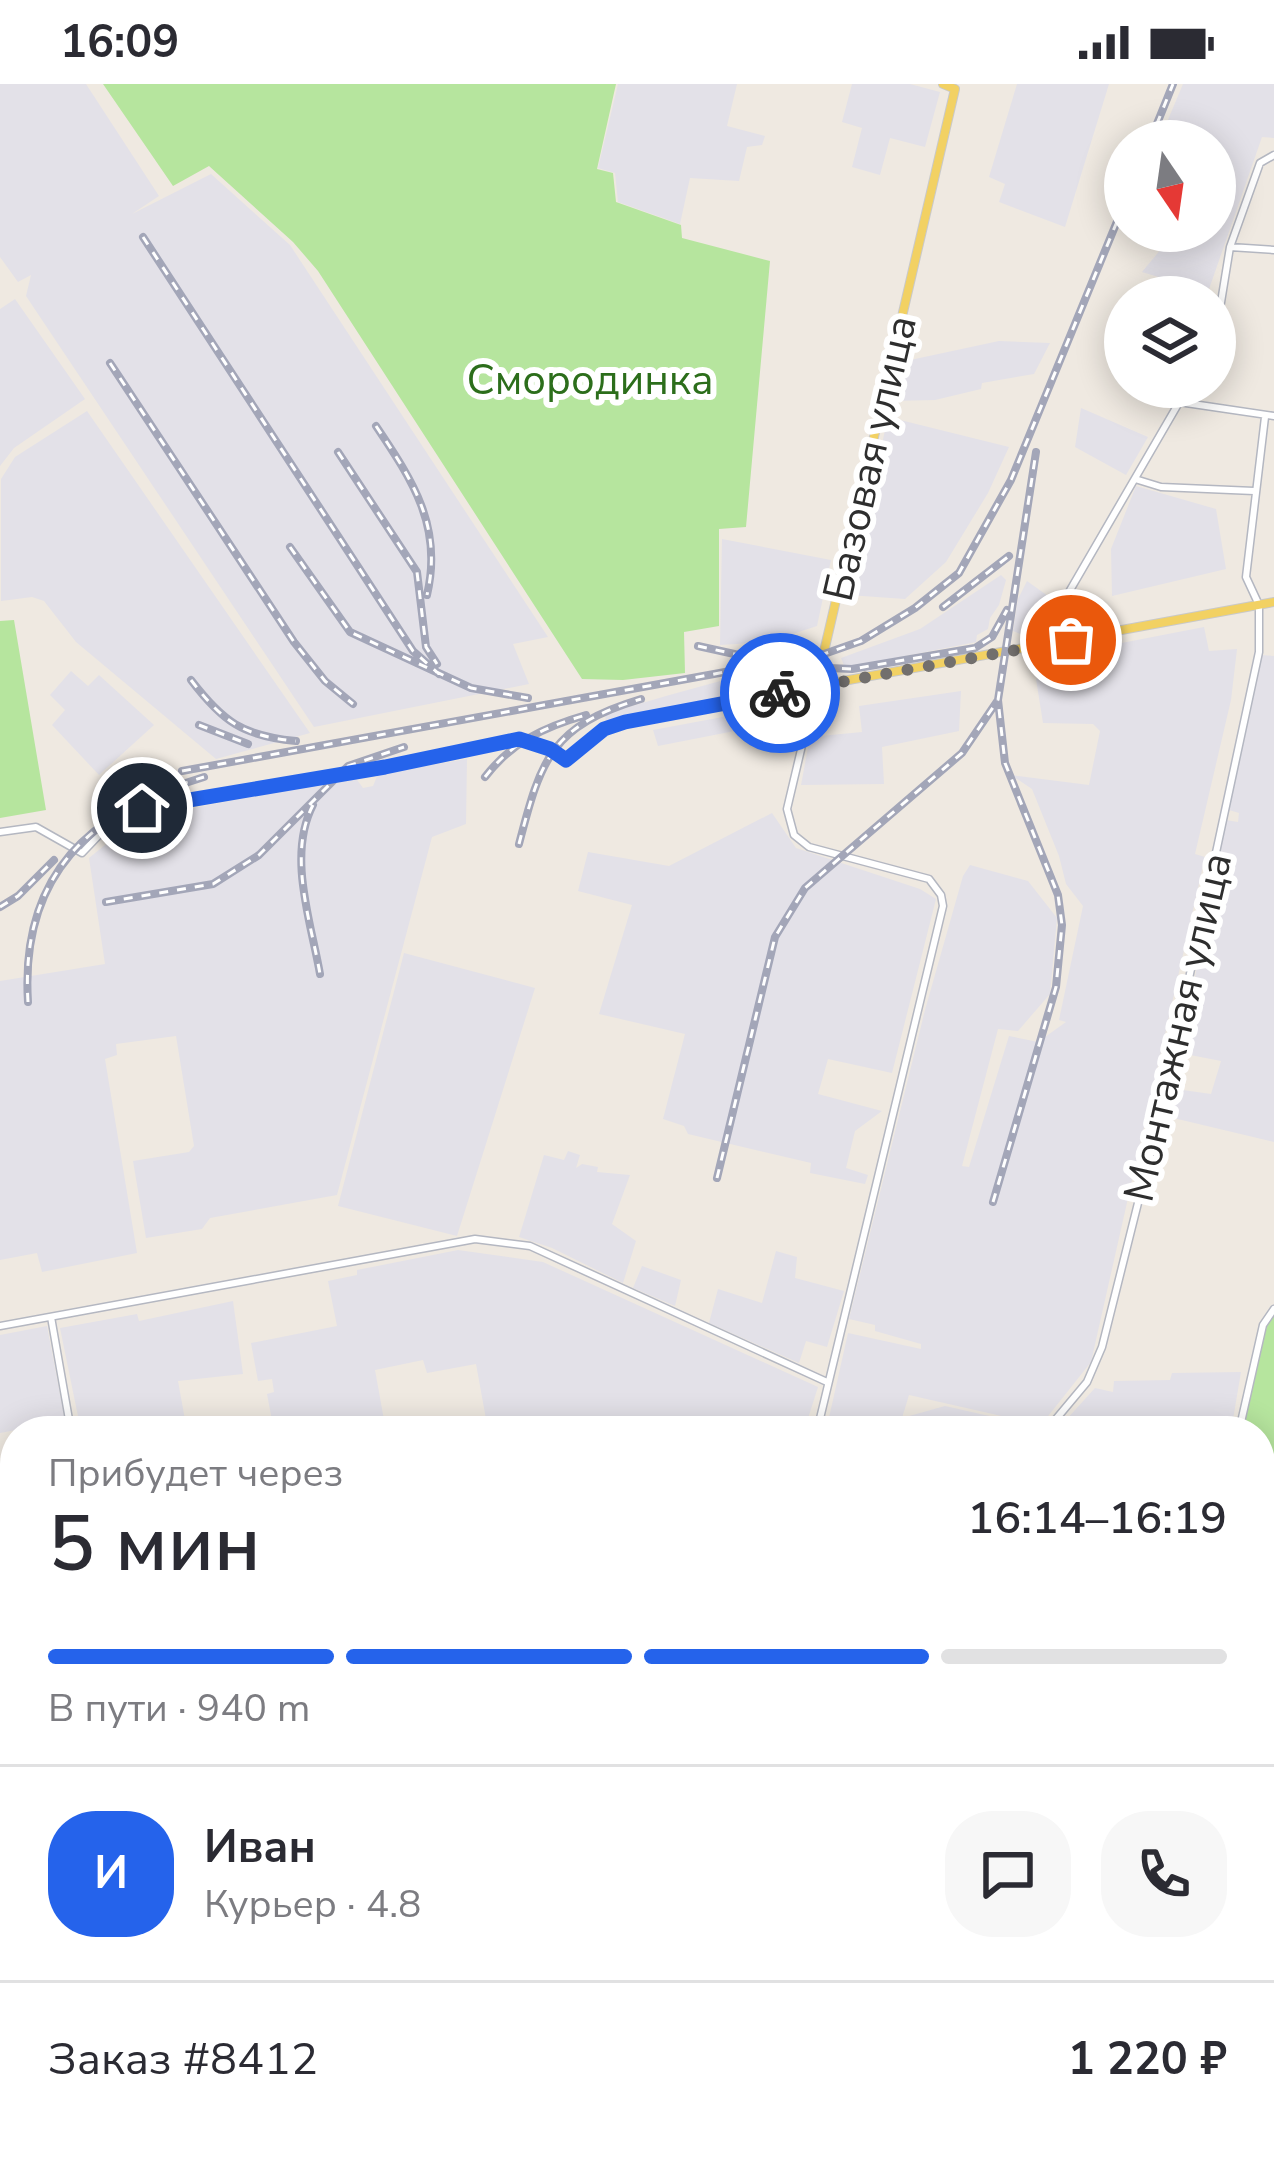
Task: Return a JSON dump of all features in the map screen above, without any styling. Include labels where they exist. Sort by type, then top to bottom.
[{"type":"main road","points":[[943,84],[955,86]]},
{"type":"main road","name":"Базовая улица","points":[[816,686],[955,86]]},
{"type":"main road","points":[[816,686],[1274,602]]},
{"type":"street","points":[[1236,230],[1260,163],[1274,155]]},
{"type":"street","points":[[1236,247],[1274,250]]},
{"type":"street","points":[[1037,646],[1042,628],[1069,592],[1176,408]]},
{"type":"street","points":[[1218,408],[1270,416]]},
{"type":"street","name":"Монтажная улица","points":[[1059,1416],[1087,1382],[1102,1347],[1158,1123],[1252,693],[1260,639],[1258,605],[1246,578],[1254,491],[1270,416]]},
{"type":"street","points":[[1135,479],[1161,487],[1254,491]]},
{"type":"street","points":[[0,832],[36,827],[82,853],[103,831],[142,808],[519,739],[566,760],[604,729],[625,722],[816,686]]},
{"type":"street","name":"Базовая улица","points":[[816,686],[787,809],[794,836],[809,847],[929,879],[943,906],[820,1416]]},
{"type":"street","points":[[0,1326],[475,1239],[504,1240],[530,1246],[827,1382]]},
{"type":"street","points":[[1242,1416],[1263,1325],[1274,1309]]},
{"type":"street","points":[[51,1317],[68,1416]]},
{"type":"shaded area","points":[[0,84],[86,84],[159,196],[132,214],[211,174],[290,245],[548,637],[513,644],[529,684],[314,727],[26,296],[31,275],[18,282],[0,257]]},
{"type":"shaded area","points":[[618,84],[737,84],[727,126],[765,136],[762,145],[747,147],[739,181],[690,178],[680,224],[618,202],[615,173],[598,168]]},
{"type":"shaded area","points":[[852,84],[910,84],[940,92],[925,147],[890,138],[880,175],[852,167],[862,128],[842,122]]},
{"type":"shaded area","points":[[1017,84],[1109,84],[1065,227],[999,202],[1005,184],[989,177]]},
{"type":"shaded area","points":[[1183,84],[1274,84],[1274,138],[1262,137],[1236,212],[1236,120],[1168,120]]},
{"type":"shaded area","points":[[1159,252],[1222,252],[1214,276],[1142,272]]},
{"type":"shaded area","points":[[15,299],[85,399],[14,448],[0,466],[0,309]]},
{"type":"shaded area","points":[[999,341],[1050,343],[1034,374],[982,383],[981,389],[935,400],[891,401],[901,362]]},
{"type":"shaded area","points":[[1081,408],[1148,437],[1126,475],[1075,447]]},
{"type":"shaded area","points":[[87,411],[310,733],[216,759],[76,642],[44,601],[32,597],[1,601],[1,479],[15,457]]},
{"type":"shaded area","points":[[888,417],[1009,447],[988,493],[946,562],[905,599],[848,595]]},
{"type":"shaded area","points":[[1136,486],[1216,509],[1226,569],[1112,596],[1111,549]]},
{"type":"shaded area","points":[[722,539],[831,560],[817,626],[768,642],[720,645]]},
{"type":"shaded area","points":[[1001,575],[1006,580],[999,605],[976,642],[845,668],[841,658],[920,629]]},
{"type":"shaded area","points":[[1027,581],[1048,596],[1028,637],[1013,631],[1018,599]]},
{"type":"shaded area","points":[[1204,627],[1209,651],[1237,649],[1231,700],[1195,854],[1205,857],[1091,1362],[1048,1416],[1001,1416],[909,1395],[903,1416],[829,1416],[848,1333],[921,1349],[921,1344],[849,1319],[925,1010],[970,865],[1028,881],[1057,918],[1050,994],[1018,1031],[998,1029],[962,1166],[969,1167],[1009,1036],[1038,1042],[1066,1022],[1059,1020],[1083,906],[1066,884],[1032,789],[1011,775],[1089,785],[1100,731],[1093,724],[1043,723],[1036,679],[1100,665],[1101,647]]},
{"type":"shaded area","points":[[1098,645],[1099,663],[1038,675],[1034,656]]},
{"type":"shaded area","points":[[1260,655],[1274,656],[1274,1142],[1165,1116],[1176,1089],[1211,1094],[1221,1061],[1180,1053],[1226,820],[1238,822],[1239,813],[1229,810]]},
{"type":"shaded area","points":[[794,669],[797,686],[606,723],[605,714],[666,696],[724,680]]},
{"type":"shaded area","points":[[71,671],[88,686],[99,675],[154,725],[99,775],[52,725],[65,710],[50,695]]},
{"type":"shaded area","points":[[961,691],[959,731],[882,747],[884,784],[801,785],[810,737],[862,732],[859,706]]},
{"type":"shaded area","points":[[776,707],[780,722],[658,746],[653,730]]},
{"type":"shaded area","points":[[467,759],[466,824],[432,837],[337,1195],[210,1218],[202,1229],[146,1238],[133,1161],[189,1152],[194,1146],[176,1036],[116,1044],[117,1055],[105,1059],[137,1253],[42,1272],[37,1253],[0,1260],[0,981],[105,964],[89,858],[137,819],[355,777],[363,788],[373,786],[378,774]]},
{"type":"shaded area","points":[[772,813],[796,848],[920,889],[936,899],[892,1073],[828,1059],[818,1094],[882,1111],[855,1131],[846,1168],[868,1175],[865,1184],[810,1173],[811,1163],[688,1134],[684,1126],[663,1119],[685,1034],[599,1014],[632,905],[578,891],[588,852],[669,866]]},
{"type":"shaded area","points":[[404,953],[535,988],[457,1236],[338,1206]]},
{"type":"shaded area","points":[[568,1151],[580,1155],[576,1168],[582,1164],[598,1167],[597,1172],[630,1175],[612,1224],[636,1241],[623,1283],[519,1237],[544,1155],[564,1160]]},
{"type":"shaded area","points":[[458,1250],[543,1262],[818,1387],[809,1416],[485,1416],[476,1364],[427,1373],[423,1360],[375,1370],[383,1416],[271,1416],[267,1394],[274,1392],[272,1379],[258,1381],[251,1343],[337,1326],[328,1281],[357,1275],[357,1270]]},
{"type":"shaded area","points":[[776,1251],[797,1257],[795,1278],[844,1291],[827,1347],[806,1341],[799,1363],[709,1323],[718,1289],[762,1303]]},
{"type":"shaded area","points":[[642,1266],[681,1280],[675,1306],[633,1288]]},
{"type":"shaded area","points":[[233,1301],[243,1374],[178,1381],[184,1416],[78,1416],[60,1328],[137,1314],[139,1321]]},
{"type":"shaded area","points":[[47,1326],[64,1416],[0,1416],[0,1335]]},
{"type":"shaded area","points":[[1241,1372],[1234,1416],[1070,1416],[1095,1388],[1113,1392],[1114,1381],[1170,1380],[1172,1373]]},
{"type":"shaded area","points":[[945,1406],[989,1416],[909,1416]]},
{"type":"green space","name":"Смородинка","points":[[103,84],[616,84],[597,169],[613,173],[616,202],[681,225],[682,238],[770,261],[746,527],[719,529],[719,626],[684,632],[685,673],[582,679],[318,271],[209,166],[173,186]]},
{"type":"green space","points":[[14,620],[46,810],[0,818],[0,621]]},
{"type":"green space","points":[[1274,1314],[1274,1416],[1244,1416]]},
{"type":"railway","points":[[1158,120],[1173,84]]},
{"type":"railway","points":[[143,237],[413,651],[439,674]]},
{"type":"railway","points":[[182,771],[824,654],[861,641],[915,608],[959,573],[1011,480],[1104,252]]},
{"type":"railway","points":[[110,363],[294,642],[325,681],[353,704]]},
{"type":"railway","points":[[376,426],[413,486],[428,526],[431,570],[427,595]]},
{"type":"railway","points":[[338,452],[417,572],[426,647],[437,664]]},
{"type":"railway","points":[[717,1178],[775,937],[805,888],[962,753],[998,700],[1036,452]]},
{"type":"railway","points":[[290,547],[350,632],[471,688],[528,698]]},
{"type":"railway","points":[[943,607],[1009,556]]},
{"type":"railway","points":[[806,667],[852,669],[975,648],[992,637],[1007,610]]},
{"type":"railway","points":[[698,646],[757,659]]},
{"type":"railway","points":[[191,680],[213,707],[248,731],[296,741]]},
{"type":"railway","points":[[519,844],[535,789],[554,750],[587,721],[641,699]]},
{"type":"railway","points":[[993,1202],[1056,987],[1062,925],[1058,895],[1005,763],[998,700]]},
{"type":"railway","points":[[485,777],[530,737],[586,715]]},
{"type":"railway","points":[[199,725],[248,744]]},
{"type":"railway","points":[[106,902],[213,884],[259,855],[348,766],[404,747]]},
{"type":"railway","points":[[28,1002],[36,918],[50,884],[70,855],[127,809],[204,777]]},
{"type":"railway","points":[[313,805],[305,824],[301,867],[320,974]]},
{"type":"railway","points":[[0,907],[54,860]]},
{"type":"way so far","points":[[780,693],[1071,640]]},
{"type":"route","points":[[142,808],[519,739],[566,760],[604,729],[625,722],[780,693]]}]
